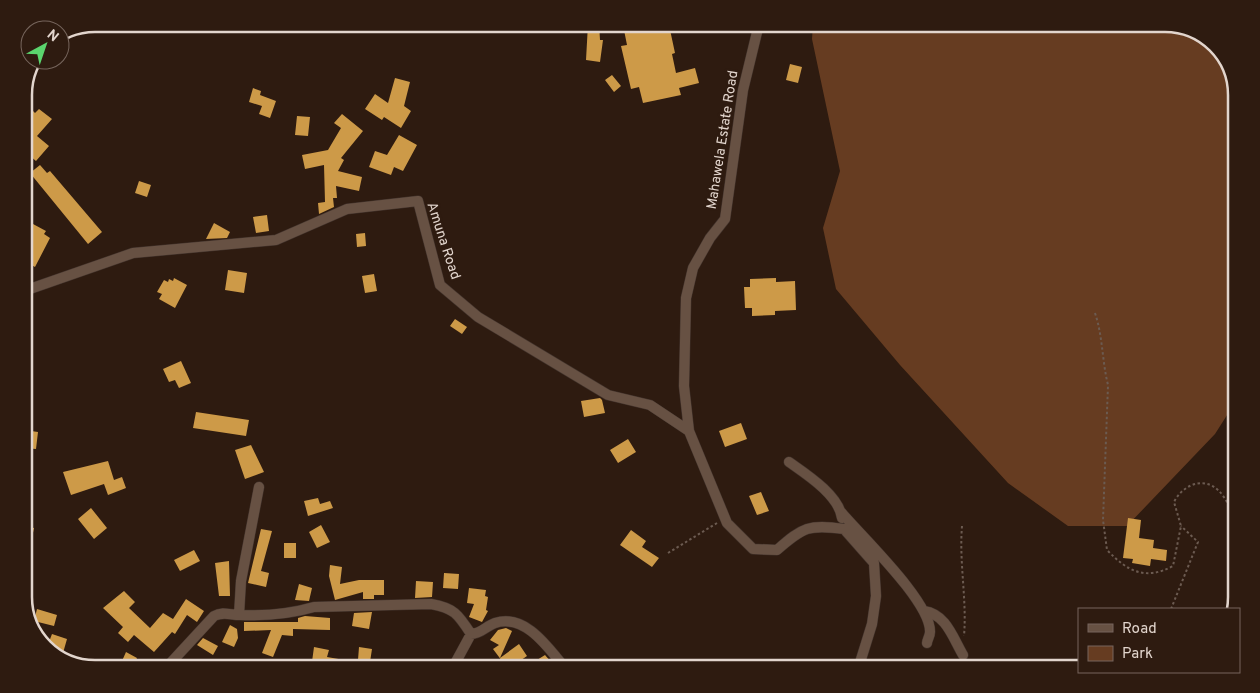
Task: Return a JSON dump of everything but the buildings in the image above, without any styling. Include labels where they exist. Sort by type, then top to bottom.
[{"type":"street","name":"Mahawela Estate Road","points":[[757,33],[743,90],[725,219],[710,238],[693,268],[686,298],[684,386],[689,431],[727,523],[753,549],[777,550],[798,531],[821,525],[844,528]]},
{"type":"street","name":"Amuna Road","points":[[33,289],[133,253],[276,240],[347,209],[418,201],[440,285],[478,317],[608,395],[650,405],[689,431]]},
{"type":"street","points":[[789,462],[822,486],[842,512],[901,578],[924,611],[930,632],[926,643]]},
{"type":"street","points":[[239,616],[241,581],[259,487]]},
{"type":"street","points":[[842,512],[844,528],[874,563],[876,596],[872,624],[861,660]]},
{"type":"street","points":[[174,660],[214,616],[220,612],[239,616],[295,612],[314,607],[431,604],[448,607],[460,616],[471,634]]},
{"type":"street","points":[[924,611],[931,612],[944,620],[962,655]]},
{"type":"street","points":[[471,634],[478,634],[495,623],[513,621],[537,635],[558,660]]},
{"type":"street","points":[[457,660],[471,634]]},
{"type":"path","points":[[1095,313],[1101,331],[1103,364],[1108,385],[1103,520],[1107,550],[1128,568],[1146,574],[1162,572],[1172,566],[1181,526],[1174,502],[1178,493],[1189,485],[1206,484],[1219,491],[1228,507]]},
{"type":"path","points":[[668,554],[725,518]]},
{"type":"path","points":[[962,526],[960,545],[966,622],[964,638]]},
{"type":"path","points":[[1171,608],[1198,542],[1181,526]]},
{"type":"green space","points":[[812,33],[1165,33],[1185,36],[1200,43],[1217,60],[1224,75],[1227,91],[1228,414],[1215,434],[1127,526],[1068,526],[1008,483],[900,365],[836,289],[823,228],[840,171],[812,39]]}]
